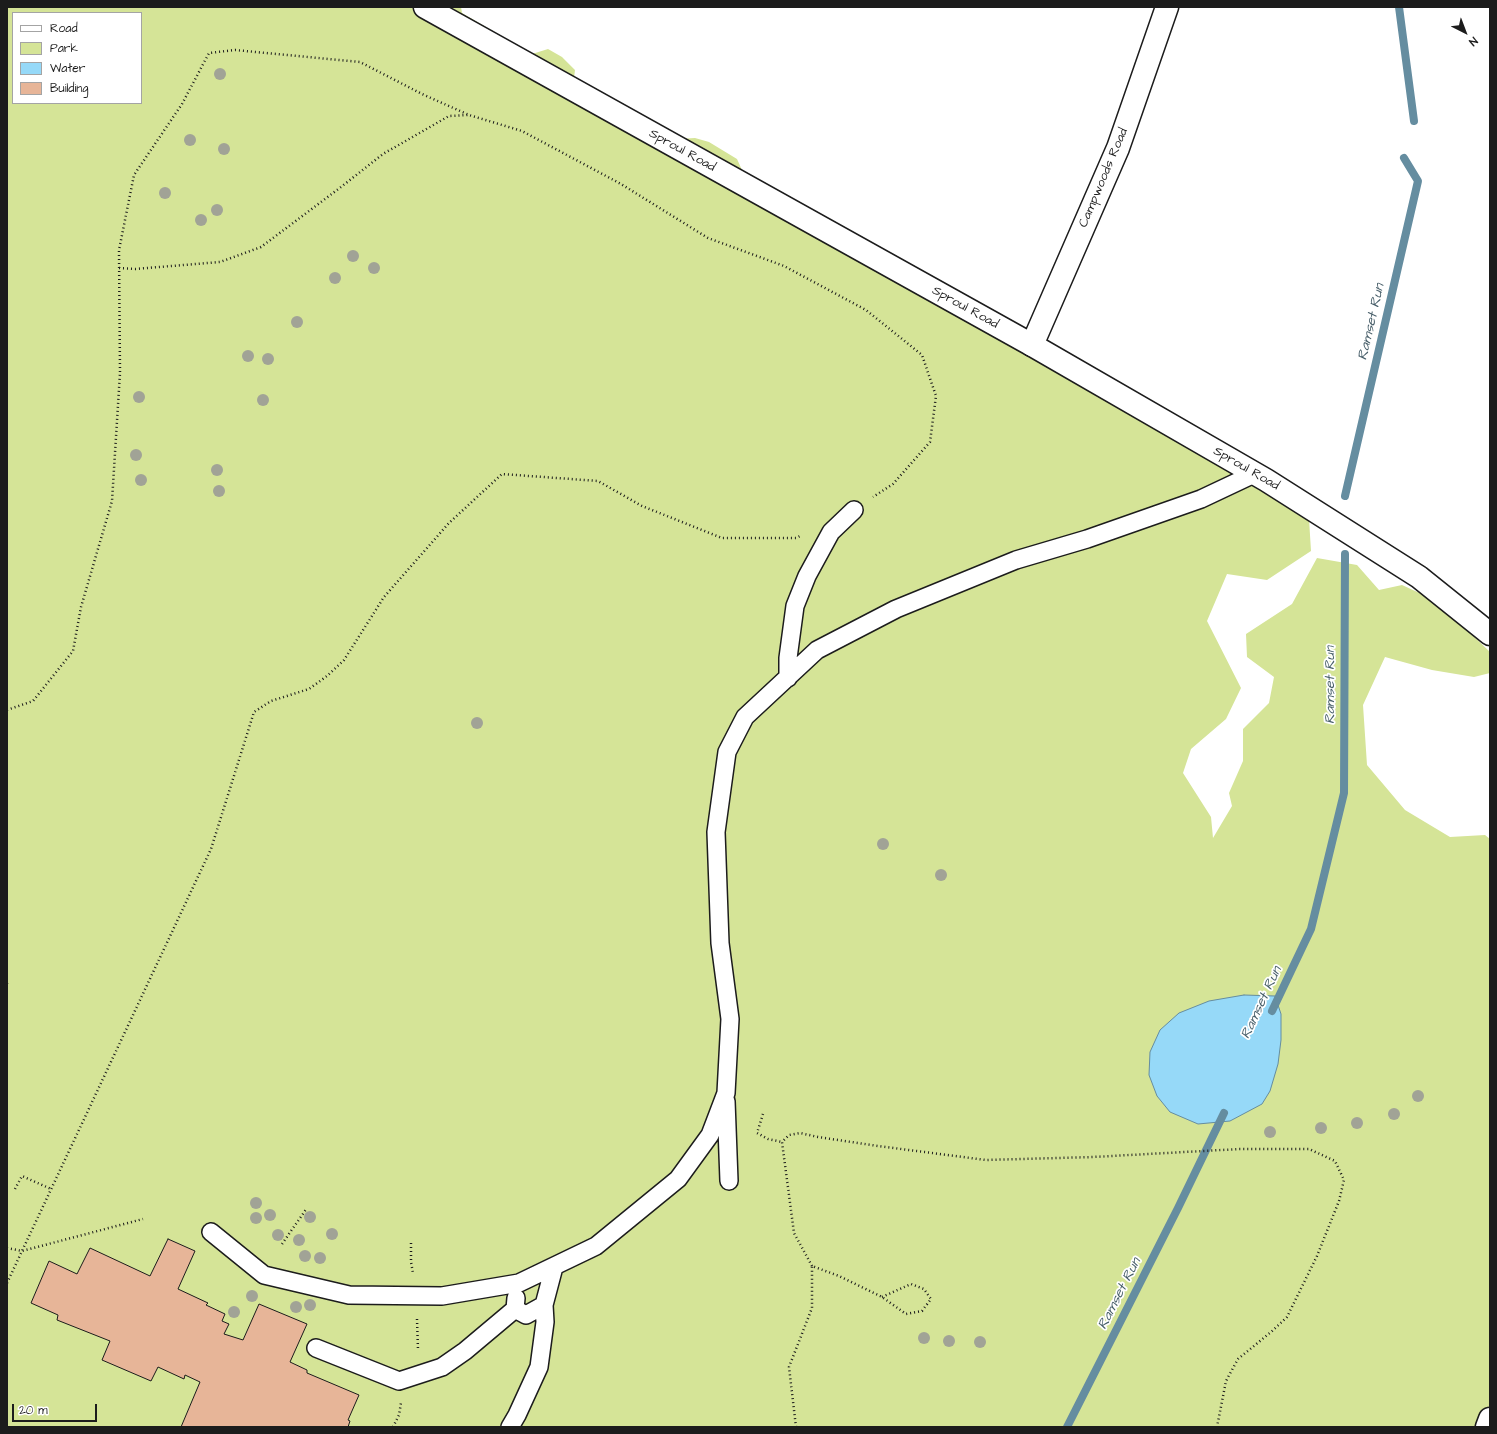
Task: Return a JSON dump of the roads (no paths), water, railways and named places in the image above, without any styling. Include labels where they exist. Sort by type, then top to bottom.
[{"type":"main road","name":"Sproul Road","points":[[425,7],[1032,346],[1254,474],[1419,576],[1490,634]]},
{"type":"main road","name":"Campwoods Road","points":[[1032,346],[1118,148],[1167,7]]},
{"type":"main road","points":[[1487,1427],[1490,1419]]},
{"type":"lane","points":[[730,1181],[726,1093],[730,1019],[720,944],[716,832],[727,752],[745,718],[817,650],[896,609],[1016,560],[1087,539],[1201,499],[1254,474]]},
{"type":"lane","points":[[788,678],[788,658],[795,606],[807,576],[831,532],[854,510]]},
{"type":"lane","points":[[211,1232],[264,1275],[349,1294],[442,1296],[519,1283],[596,1246],[678,1179],[710,1136],[726,1093]]},
{"type":"lane","points":[[510,1427],[539,1367],[545,1322],[544,1305],[554,1267]]},
{"type":"lane","points":[[316,1348],[399,1381],[442,1367],[465,1351],[515,1309],[519,1283]]},
{"type":"lane","points":[[515,1309],[526,1315],[544,1305]]},
{"type":"water","points":[[1244,995],[1275,996],[1281,1014],[1281,1040],[1278,1064],[1270,1091],[1262,1104],[1230,1121],[1198,1124],[1170,1112],[1157,1096],[1149,1075],[1150,1052],[1160,1030],[1179,1013],[1209,1001]]},
{"type":"waterway","name":"Ramset Run","points":[[1399,7],[1414,121]]},
{"type":"waterway","name":"Ramset Run","points":[[1345,496],[1418,181],[1404,158]]},
{"type":"waterway","name":"Ramset Run","points":[[1272,1011],[1311,929],[1344,793],[1345,554]]},
{"type":"waterway","name":"Ramset Run","points":[[1067,1427],[1178,1208],[1224,1113]]}]
